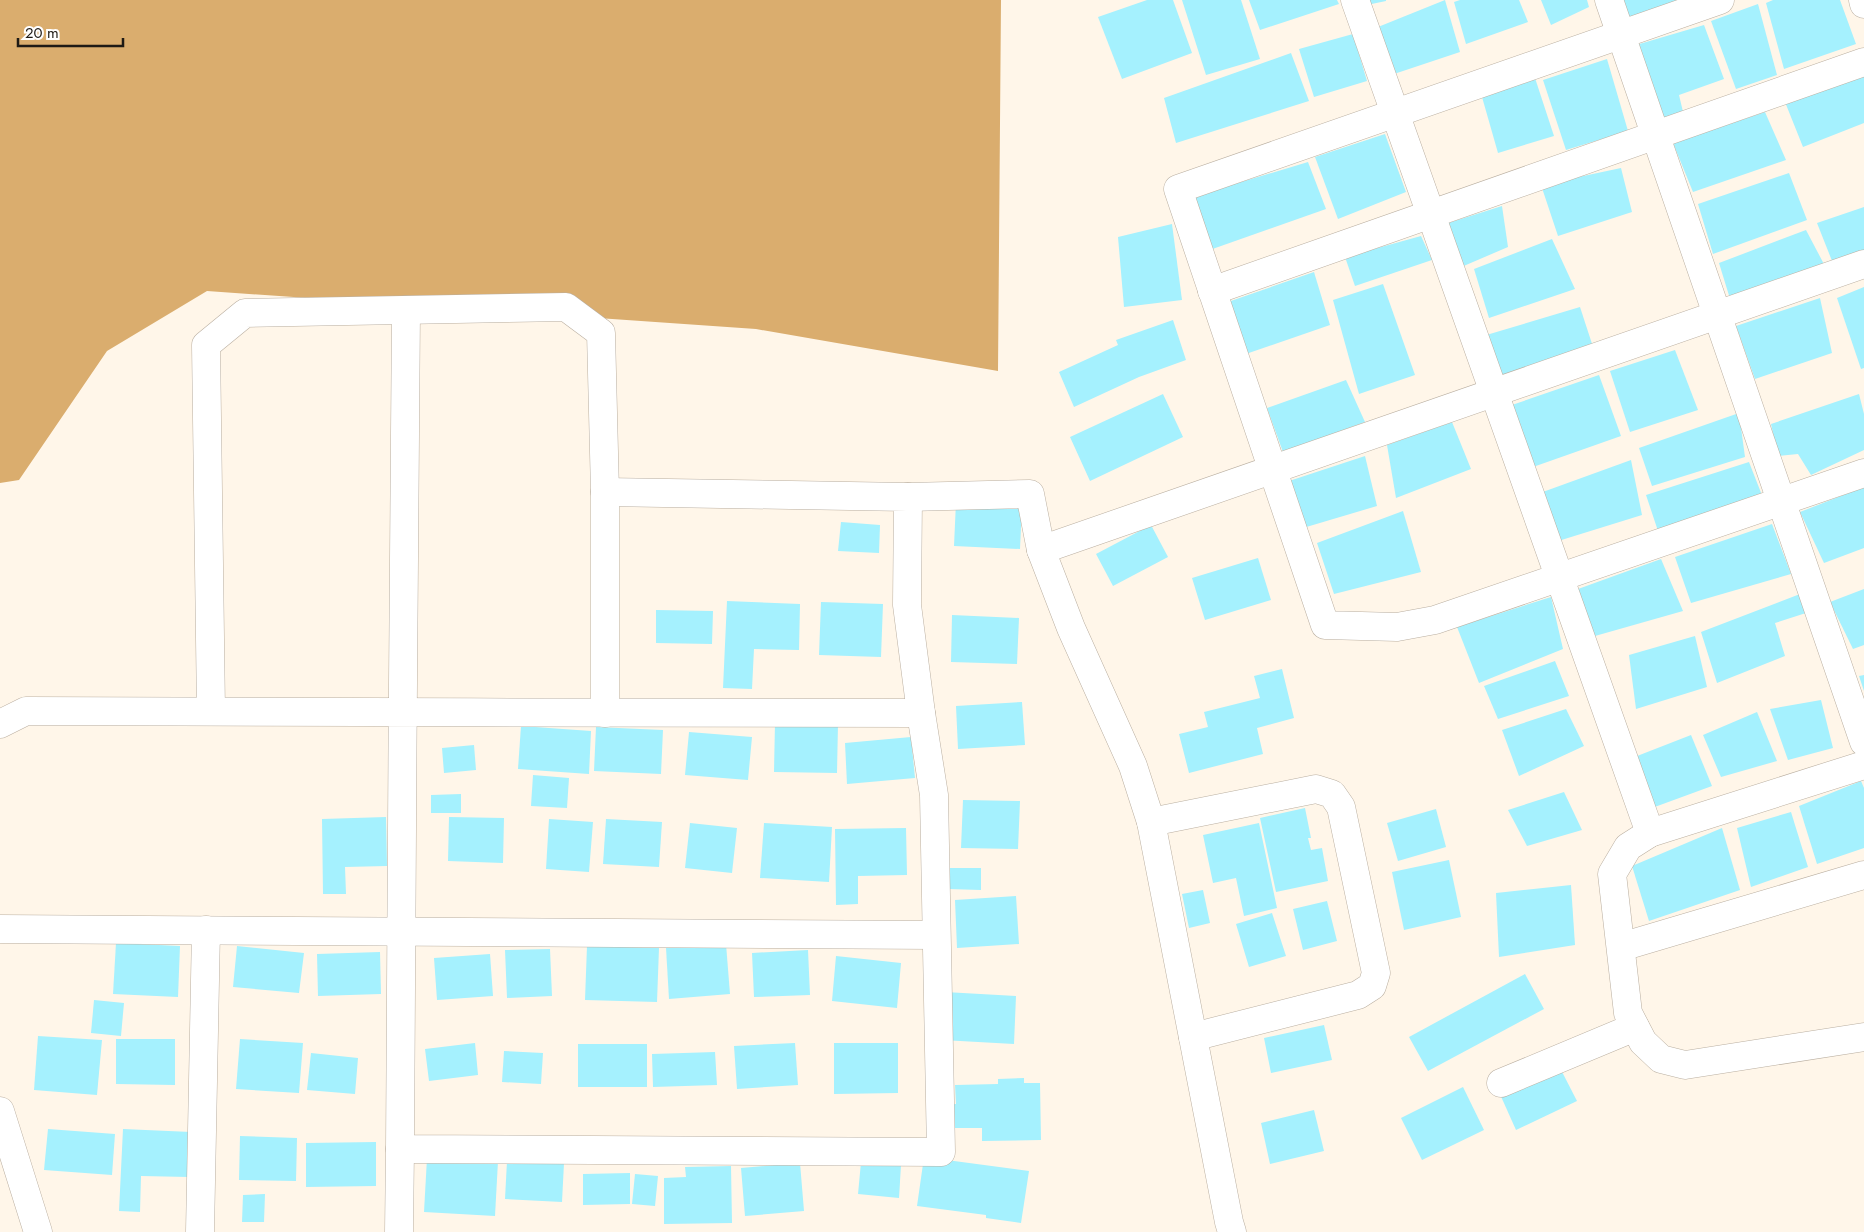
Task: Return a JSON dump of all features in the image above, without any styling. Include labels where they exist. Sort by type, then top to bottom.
[{"type":"street","points":[[1355,0],[1650,832]]},
{"type":"street","points":[[1609,0],[1864,742]]},
{"type":"street","points":[[1720,0],[1178,189],[1325,625],[1397,627],[1435,620],[1864,472]]},
{"type":"street","points":[[1863,0],[1864,4]]},
{"type":"street","points":[[1212,291],[1864,62]]},
{"type":"street","points":[[1041,550],[1864,264]]},
{"type":"street","points":[[211,712],[206,345],[245,314],[566,307],[601,333],[605,492],[605,713]]},
{"type":"street","points":[[399,1232],[406,310]]},
{"type":"street","points":[[605,492],[908,497],[1030,494],[1041,550],[1071,628],[1132,766],[1151,822],[1232,1232]]},
{"type":"street","points":[[400,1149],[941,1152],[934,795],[907,605],[908,497]]},
{"type":"street","points":[[0,724],[26,711],[921,713]]},
{"type":"street","points":[[1864,765],[1650,832],[1628,847],[1612,874],[1628,1012],[1643,1042],[1661,1060],[1685,1065],[1864,1037]]},
{"type":"street","points":[[1151,822],[1316,789],[1332,794],[1341,807],[1376,973],[1372,986],[1358,995],[1193,1037]]},
{"type":"street","points":[[1621,947],[1864,875]]},
{"type":"street","points":[[0,929],[936,935]]},
{"type":"street","points":[[200,1232],[206,930]]},
{"type":"street","points":[[1502,1083],[1635,1027]]},
{"type":"street","points":[[0,1111],[38,1232]]},
{"type":"shaded area","points":[[0,0],[1001,0],[998,371],[756,329],[207,291],[107,351],[19,480],[0,483]]},
{"type":"building","points":[[1147,0],[1173,0],[1192,53],[1122,79],[1098,17]]},
{"type":"building","points":[[1182,0],[1241,0],[1260,59],[1206,75]]},
{"type":"building","points":[[1249,0],[1337,0],[1339,4],[1260,30]]},
{"type":"building","points":[[1360,0],[1386,0],[1386,1],[1362,6]]},
{"type":"building","points":[[1445,0],[1460,52],[1391,75],[1373,29]]},
{"type":"building","points":[[1460,0],[1519,0],[1528,22],[1466,44],[1454,2]]},
{"type":"building","points":[[1541,0],[1587,0],[1589,7],[1551,25]]},
{"type":"building","points":[[1617,0],[1683,0],[1626,25]]},
{"type":"building","points":[[1773,0],[1840,0],[1856,44],[1784,69],[1766,3]]},
{"type":"building","points":[[1758,4],[1777,75],[1736,89],[1711,21]]},
{"type":"building","points":[[1704,25],[1724,79],[1679,95],[1684,116],[1657,121],[1636,45]]},
{"type":"building","points":[[1353,34],[1367,81],[1314,97],[1299,49]]},
{"type":"building","points":[[1291,53],[1309,101],[1176,143],[1164,98]]},
{"type":"building","points":[[1607,59],[1628,131],[1566,150],[1543,80]]},
{"type":"building","points":[[1864,75],[1864,123],[1803,147],[1785,102]]},
{"type":"building","points":[[1535,78],[1554,136],[1498,153],[1482,97]]},
{"type":"building","points":[[1765,112],[1786,160],[1693,192],[1673,143]]},
{"type":"building","points":[[1385,134],[1406,192],[1338,219],[1315,157]]},
{"type":"building","points":[[1308,162],[1326,209],[1204,252],[1188,198]]},
{"type":"building","points":[[1621,168],[1632,212],[1558,236],[1541,185]]},
{"type":"building","points":[[1789,173],[1807,220],[1713,254],[1698,204]]},
{"type":"building","points":[[1502,206],[1508,247],[1452,271],[1442,225]]},
{"type":"building","points":[[1864,207],[1864,260],[1836,271],[1817,223]]},
{"type":"building","points":[[1172,224],[1182,300],[1124,307],[1118,237]]},
{"type":"building","points":[[1806,230],[1826,268],[1731,302],[1719,263]]},
{"type":"building","points":[[1421,236],[1432,260],[1355,286],[1345,257]]},
{"type":"building","points":[[1552,239],[1575,289],[1489,318],[1474,269]]},
{"type":"building","points":[[1314,272],[1330,325],[1240,356],[1225,303]]},
{"type":"building","points":[[1383,284],[1415,375],[1359,394],[1333,300]]},
{"type":"building","points":[[1864,287],[1864,368],[1861,369],[1837,298]]},
{"type":"building","points":[[1820,298],[1832,353],[1755,379],[1736,326]]},
{"type":"building","points":[[1580,307],[1595,353],[1498,384],[1483,336]]},
{"type":"building","points":[[1173,320],[1186,360],[1139,377],[1074,407],[1059,372],[1118,345],[1116,340]]},
{"type":"building","points":[[1675,350],[1698,410],[1630,432],[1610,371]]},
{"type":"building","points":[[1599,375],[1621,436],[1533,467],[1509,406]]},
{"type":"building","points":[[1346,380],[1365,422],[1283,452],[1267,408]]},
{"type":"building","points":[[1163,394],[1183,437],[1090,481],[1070,437]]},
{"type":"building","points":[[1859,394],[1864,414],[1864,450],[1811,475],[1798,454],[1778,456],[1771,424]]},
{"type":"building","points":[[1739,413],[1745,457],[1652,486],[1639,448]]},
{"type":"building","points":[[1452,422],[1471,469],[1396,498],[1387,445]]},
{"type":"building","points":[[1365,456],[1377,506],[1303,528],[1283,483]]},
{"type":"building","points":[[1631,460],[1642,515],[1555,542],[1540,493]]},
{"type":"building","points":[[1749,462],[1765,503],[1659,534],[1646,495]]},
{"type":"building","points":[[1864,487],[1864,548],[1824,563],[1800,512]]},
{"type":"building","points":[[956,502],[1022,505],[1020,549],[954,546]]},
{"type":"building","points":[[1403,511],[1421,572],[1334,594],[1317,543]]},
{"type":"building","points":[[841,522],[880,525],[879,553],[838,551]]},
{"type":"building","points":[[1772,524],[1791,574],[1691,603],[1675,557]]},
{"type":"building","points":[[1151,525],[1168,557],[1113,586],[1096,554]]},
{"type":"building","points":[[1258,558],[1271,600],[1205,620],[1192,578]]},
{"type":"building","points":[[1661,559],[1683,611],[1595,636],[1578,589]]},
{"type":"building","points":[[1864,589],[1864,645],[1853,649],[1830,602]]},
{"type":"building","points":[[1800,594],[1806,613],[1775,623],[1785,656],[1717,683],[1701,632]]},
{"type":"building","points":[[1551,597],[1563,649],[1479,683],[1457,627]]},
{"type":"building","points":[[727,601],[800,604],[799,650],[754,649],[752,689],[723,688]]},
{"type":"building","points":[[821,602],[883,604],[881,657],[819,655]]},
{"type":"building","points":[[656,610],[713,611],[712,644],[656,643]]},
{"type":"building","points":[[952,615],[1019,618],[1017,664],[951,662]]},
{"type":"building","points":[[1695,636],[1707,687],[1636,709],[1629,655]]},
{"type":"building","points":[[1555,661],[1569,696],[1498,719],[1484,686]]},
{"type":"building","points":[[1282,669],[1294,718],[1257,728],[1263,754],[1189,773],[1179,734],[1208,727],[1204,712],[1260,698],[1254,676]]},
{"type":"building","points":[[1864,675],[1864,691],[1859,676]]},
{"type":"building","points":[[1821,700],[1833,748],[1788,760],[1770,709]]},
{"type":"building","points":[[1022,702],[1025,745],[958,749],[956,706]]},
{"type":"building","points":[[1566,709],[1584,746],[1519,776],[1502,730]]},
{"type":"building","points":[[1757,712],[1777,761],[1721,777],[1703,735]]},
{"type":"building","points":[[775,723],[838,724],[837,773],[774,772]]},
{"type":"building","points":[[521,726],[591,731],[589,774],[518,769]]},
{"type":"building","points":[[596,727],[663,730],[661,774],[594,771]]},
{"type":"building","points":[[689,732],[752,737],[748,780],[685,775]]},
{"type":"building","points":[[1691,735],[1712,786],[1652,808],[1632,758]]},
{"type":"building","points":[[911,737],[915,778],[847,784],[845,743]]},
{"type":"building","points":[[474,745],[476,770],[444,773],[442,748]]},
{"type":"building","points":[[533,775],[569,778],[567,808],[531,806]]},
{"type":"building","points":[[1861,781],[1864,788],[1864,848],[1817,864],[1799,806]]},
{"type":"building","points":[[1564,792],[1582,830],[1527,846],[1508,810]]},
{"type":"building","points":[[461,794],[461,813],[431,813],[431,795]]},
{"type":"building","points":[[963,800],[1020,801],[1018,849],[961,848]]},
{"type":"building","points":[[1305,808],[1311,838],[1308,838],[1311,850],[1322,848],[1328,881],[1276,892],[1260,818]]},
{"type":"building","points":[[1436,809],[1446,847],[1398,861],[1387,823]]},
{"type":"building","points":[[1791,812],[1808,867],[1751,887],[1737,828]]},
{"type":"building","points":[[386,817],[387,866],[345,867],[346,894],[323,894],[322,819]]},
{"type":"building","points":[[449,817],[504,818],[503,863],[448,861]]},
{"type":"building","points":[[549,819],[593,822],[589,872],[546,869]]},
{"type":"building","points":[[606,819],[662,822],[659,867],[603,864]]},
{"type":"building","points":[[690,823],[737,828],[732,873],[685,868]]},
{"type":"building","points":[[764,823],[832,827],[829,882],[760,878]]},
{"type":"building","points":[[1259,823],[1277,908],[1244,916],[1236,878],[1213,883],[1203,835]]},
{"type":"building","points":[[906,828],[907,875],[858,876],[858,904],[836,905],[835,829]]},
{"type":"building","points":[[1722,828],[1740,890],[1649,921],[1632,866]]},
{"type":"building","points":[[1449,860],[1461,917],[1404,930],[1392,872]]},
{"type":"building","points":[[949,868],[981,868],[981,890],[948,889]]},
{"type":"building","points":[[1571,885],[1575,945],[1499,957],[1496,893]]},
{"type":"building","points":[[1203,890],[1210,923],[1189,928],[1182,894]]},
{"type":"building","points":[[1016,896],[1019,944],[957,948],[955,900]]},
{"type":"building","points":[[1327,901],[1337,941],[1303,950],[1293,909]]},
{"type":"building","points":[[1272,913],[1286,956],[1249,967],[1236,924]]},
{"type":"building","points":[[116,943],[180,946],[178,997],[113,994]]},
{"type":"building","points":[[726,944],[730,994],[669,999],[666,948]]},
{"type":"building","points":[[237,946],[304,953],[299,993],[233,987]]},
{"type":"building","points":[[587,946],[659,948],[657,1002],[585,1000]]},
{"type":"building","points":[[550,949],[552,996],[507,998],[505,950]]},
{"type":"building","points":[[808,950],[810,995],[754,997],[752,953]]},
{"type":"building","points":[[380,952],[381,994],[318,996],[317,954]]},
{"type":"building","points":[[490,954],[493,996],[437,1000],[434,958]]},
{"type":"building","points":[[836,956],[901,963],[897,1008],[832,1001]]},
{"type":"building","points":[[1525,974],[1544,1009],[1428,1071],[1409,1037]]},
{"type":"building","points":[[945,992],[1016,996],[1014,1044],[942,1040]]},
{"type":"building","points":[[94,1000],[124,1003],[121,1036],[91,1033]]},
{"type":"building","points":[[1324,1025],[1332,1060],[1271,1073],[1264,1038]]},
{"type":"building","points":[[38,1036],[102,1040],[97,1095],[34,1090]]},
{"type":"building","points":[[116,1039],[175,1039],[175,1085],[116,1084]]},
{"type":"building","points":[[240,1039],[303,1043],[299,1093],[236,1089]]},
{"type":"building","points":[[475,1043],[478,1075],[429,1081],[425,1049]]},
{"type":"building","points":[[795,1043],[798,1085],[737,1089],[734,1046]]},
{"type":"building","points":[[834,1043],[898,1043],[898,1093],[834,1094]]},
{"type":"building","points":[[578,1044],[647,1044],[647,1087],[578,1087]]},
{"type":"building","points":[[504,1051],[543,1053],[541,1084],[502,1082]]},
{"type":"building","points":[[715,1052],[717,1085],[653,1087],[652,1054]]},
{"type":"building","points":[[311,1053],[358,1058],[355,1094],[307,1090]]},
{"type":"building","points":[[1558,1064],[1577,1101],[1516,1130],[1499,1092]]},
{"type":"building","points":[[1024,1078],[1024,1083],[1040,1083],[1041,1140],[982,1141],[982,1128],[951,1128],[951,1104],[956,1104],[955,1085],[998,1084],[998,1079]]},
{"type":"building","points":[[1463,1087],[1484,1130],[1422,1160],[1401,1118]]},
{"type":"building","points":[[1314,1110],[1324,1151],[1270,1164],[1261,1123]]},
{"type":"building","points":[[48,1129],[115,1134],[112,1175],[44,1170]]},
{"type":"building","points":[[123,1129],[191,1132],[189,1177],[141,1176],[140,1212],[119,1211]]},
{"type":"building","points":[[240,1136],[297,1138],[296,1181],[239,1180]]},
{"type":"building","points":[[376,1142],[376,1186],[306,1187],[306,1143]]},
{"type":"building","points":[[924,1157],[1029,1171],[1021,1223],[986,1218],[986,1215],[917,1206]]},
{"type":"building","points":[[427,1158],[498,1161],[495,1216],[424,1212]]},
{"type":"building","points":[[507,1161],[564,1163],[562,1202],[505,1199]]},
{"type":"building","points":[[861,1162],[901,1165],[899,1198],[858,1194]]},
{"type":"building","points":[[800,1163],[804,1211],[745,1216],[741,1168]]},
{"type":"building","points":[[731,1166],[732,1223],[664,1224],[664,1178],[686,1177],[685,1167]]},
{"type":"building","points":[[630,1173],[630,1204],[583,1205],[583,1174]]},
{"type":"building","points":[[635,1174],[658,1176],[655,1206],[632,1204]]},
{"type":"building","points":[[265,1194],[264,1222],[242,1222],[243,1195]]}]
